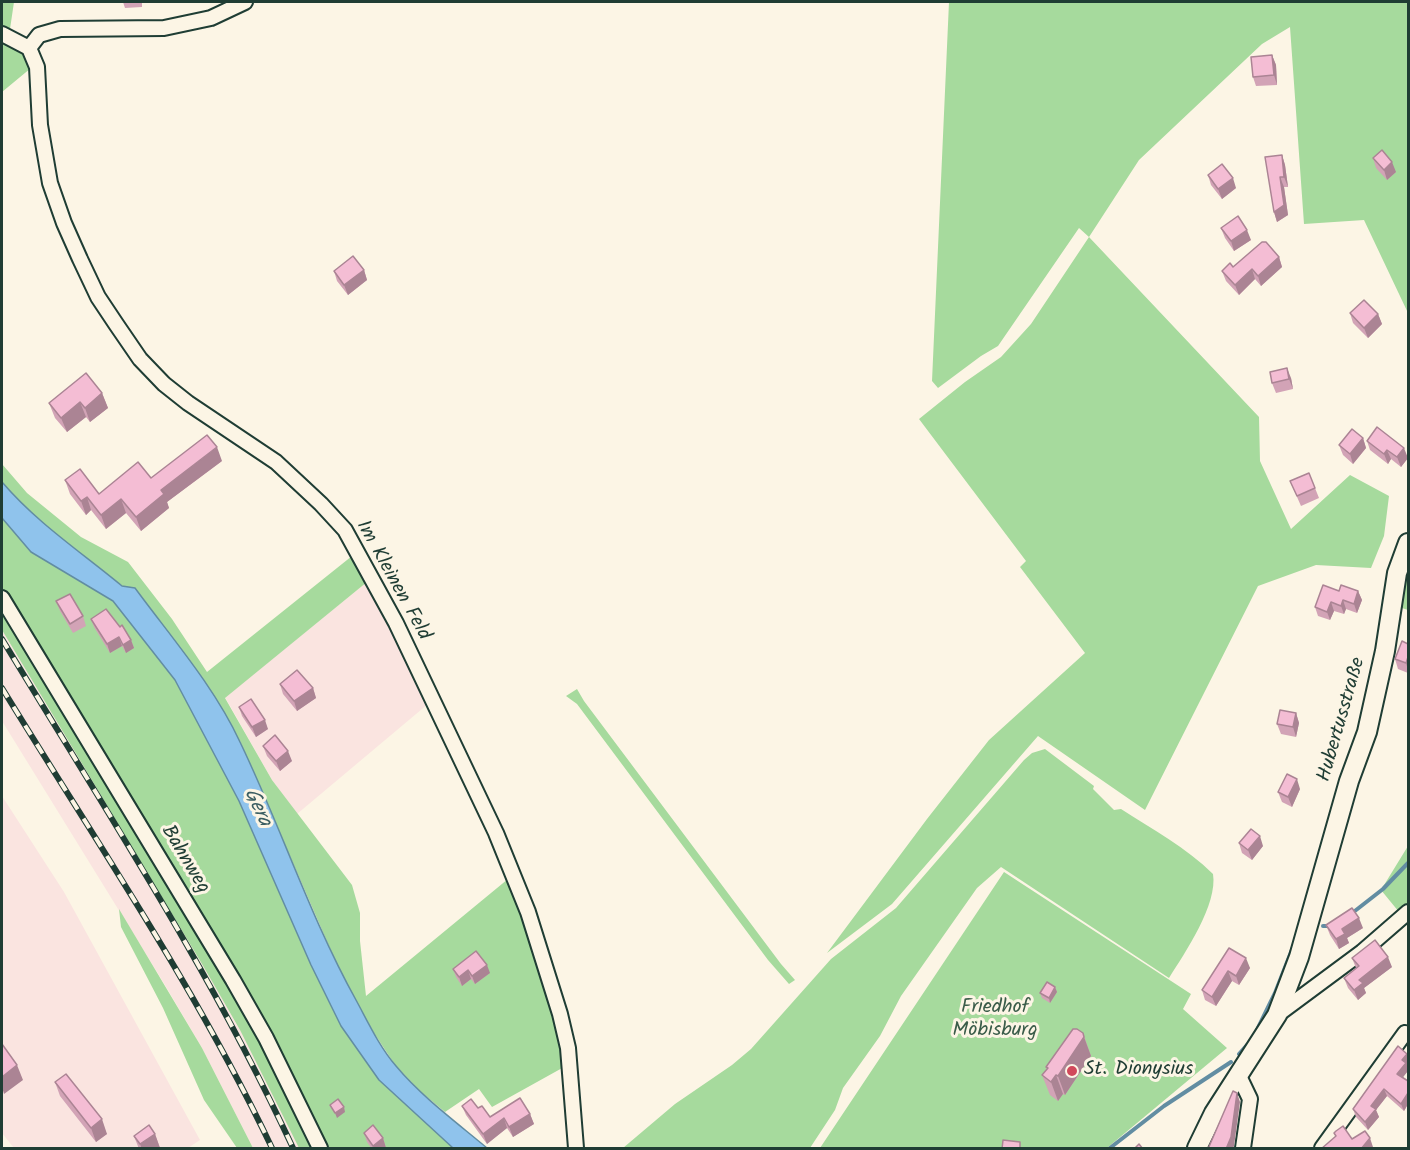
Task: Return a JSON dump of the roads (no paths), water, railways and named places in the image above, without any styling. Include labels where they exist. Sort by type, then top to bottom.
[{"type":"street","points":[[2,34],[29,48],[39,35],[60,29],[164,28],[211,18],[245,2]]},
{"type":"street","name":"Im Kleinen Feld","points":[[29,48],[37,67],[40,125],[50,183],[64,224],[98,297],[140,359],[164,384],[188,403],[276,462],[345,530],[396,623],[496,833],[528,912],[568,1048],[576,1149]]},
{"type":"street","name":"Hubertusstraße","points":[[1197,1149],[1214,1113],[1277,1015],[1314,908],[1336,824],[1367,732],[1385,651],[1397,573],[1408,543]]},
{"type":"street","name":"Bahnweg","points":[[2,598],[233,980],[266,1038],[321,1149]]},
{"type":"street","points":[[1277,1015],[1362,952],[1408,912]]},
{"type":"street","points":[[1322,1149],[1404,1033]]},
{"type":"street","points":[[1239,1076],[1250,1099],[1243,1149]]},
{"type":"water","name":"Gera","points":[[2,482],[60,537],[122,586],[135,588],[191,662],[230,721],[269,806],[324,937],[379,1042],[396,1066],[417,1088],[487,1148],[453,1148],[379,1080],[341,1026],[311,965],[239,801],[175,680],[113,601],[31,552],[2,518]]},
{"type":"waterway","points":[[1351,914],[1383,889],[1408,863]]},
{"type":"waterway","points":[[1323,926],[1332,926]]},
{"type":"waterway","points":[[1255,1034],[1275,993],[1293,947]]},
{"type":"waterway","points":[[1239,1054],[1247,1045]]},
{"type":"waterway","points":[[1110,1148],[1164,1106],[1231,1062]]},
{"type":"railway","points":[[2,639],[192,953],[261,1082],[293,1148]]},
{"type":"railway","points":[[2,688],[178,972],[272,1148]]},
{"type":"place","name":"St. Dionysius","points":[[1072,1071]]},
{"type":"park label","name":"Friedhof Möbisburg","points":[[995,1020]]}]
